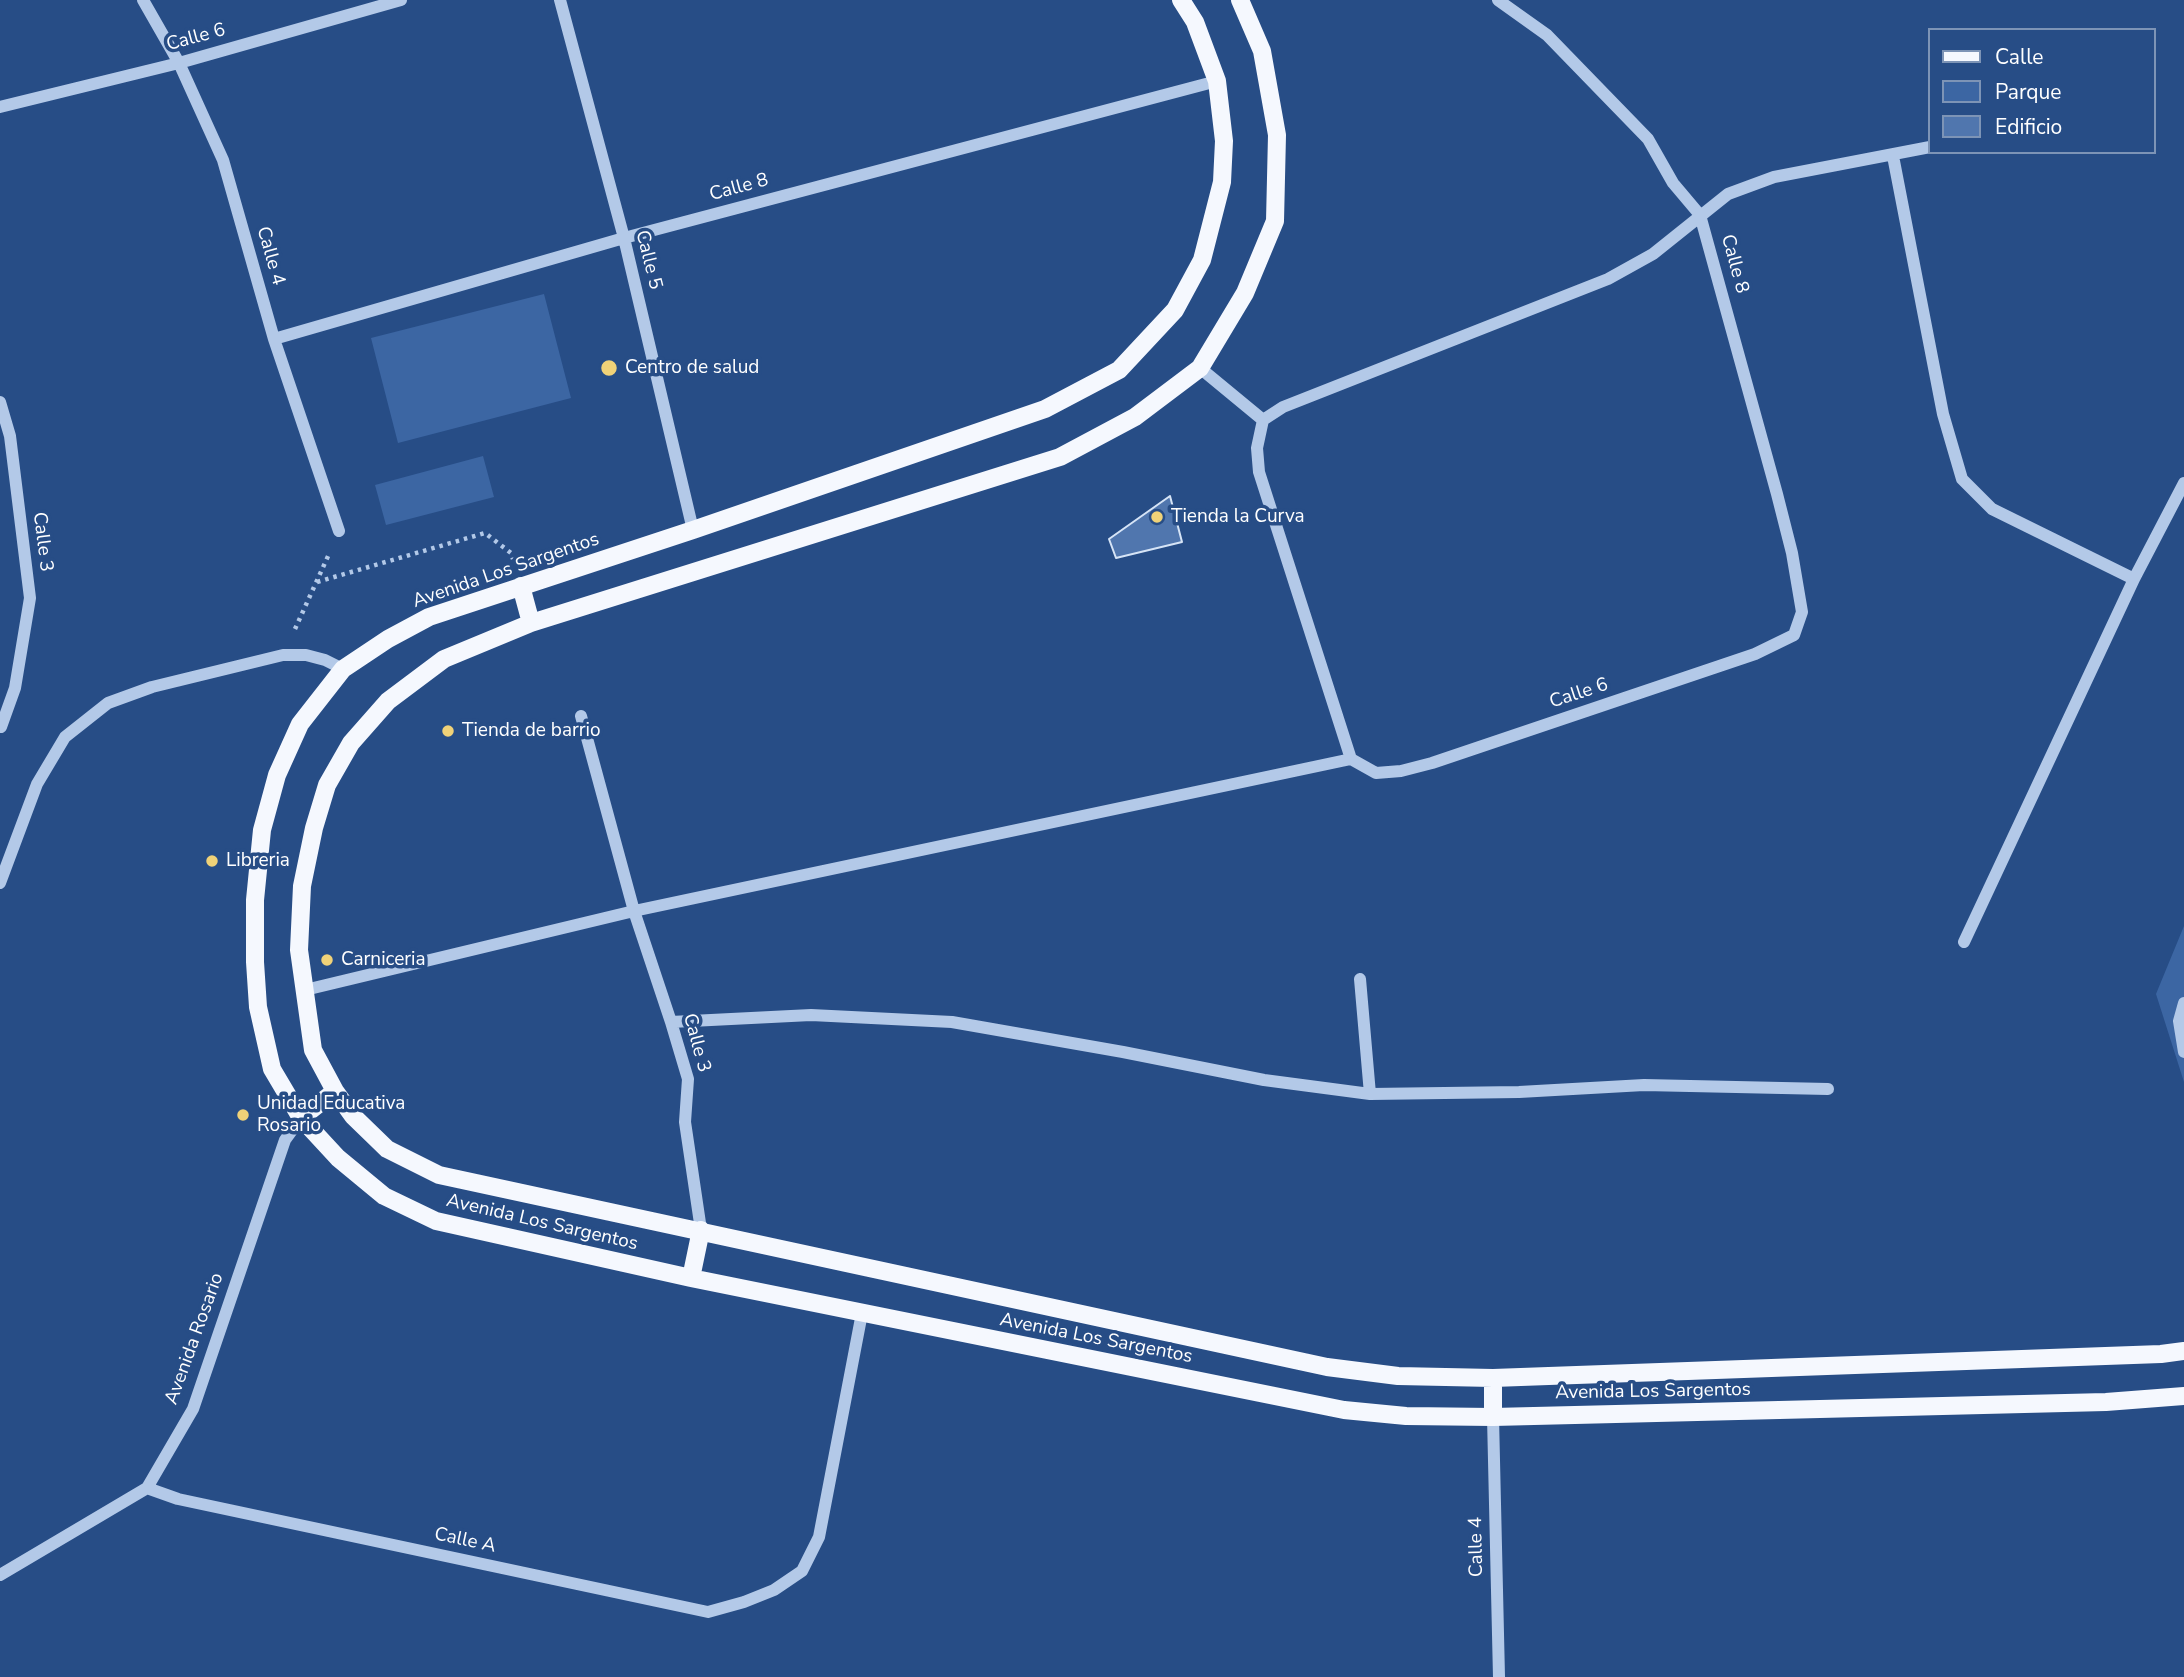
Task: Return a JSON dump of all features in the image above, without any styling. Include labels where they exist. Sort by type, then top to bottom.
[{"type":"main road","name":"Avenida Los Sargentos","points":[[1181,0],[1195,22],[1217,81],[1224,141],[1222,182],[1202,261],[1175,310],[1119,370],[1045,409],[694,530],[429,617],[388,639],[344,669],[300,724],[277,775],[262,830],[257,877],[255,962],[258,1007],[272,1069],[301,1118],[338,1158],[384,1196],[436,1221],[691,1278],[1344,1410],[1406,1416],[1493,1417],[2106,1402],[2184,1396]]},
{"type":"main road","name":"Avenida Los Sargentos","points":[[1240,0],[1262,51],[1277,135],[1275,221],[1245,293],[1200,368],[1135,417],[1060,457],[531,623],[444,659],[388,701],[351,743],[327,785],[314,828],[302,886],[299,950],[313,1050],[335,1091],[353,1116],[387,1149],[439,1175],[1327,1367],[1398,1376],[1493,1378],[2184,1351]]},
{"type":"main road","points":[[521,586],[531,623]]},
{"type":"main road","points":[[301,1118],[335,1091]]},
{"type":"main road","points":[[691,1278],[701,1230]]},
{"type":"main road","points":[[1493,1378],[1493,1417]]},
{"type":"street","name":"Calle 4","points":[[143,0],[178,63],[223,160],[274,340],[339,531]]},
{"type":"street","name":"Calle 6","points":[[0,107],[178,63],[401,0]]},
{"type":"street","name":"Calle 5","points":[[560,0],[624,238],[694,530]]},
{"type":"street","name":"Calle 8","points":[[1499,0],[1547,35],[1648,139],[1673,183],[1700,215],[1777,494],[1792,553],[1802,612]]},
{"type":"street","name":"Calle 8","points":[[274,340],[624,238],[1217,81]]},
{"type":"street","points":[[305,990],[634,911],[1351,759],[1259,472],[1257,448],[1264,420],[1283,407],[1608,279],[1653,254],[1728,194],[1774,177],[1928,147]]},
{"type":"street","points":[[1893,156],[1943,414],[1962,479],[1992,509],[2134,579]]},
{"type":"street","points":[[1200,368],[1264,420]]},
{"type":"street","name":"Calle 3","points":[[0,402],[9,436],[30,598],[15,688],[1,727]]},
{"type":"street","points":[[1964,942],[2134,579],[2184,483]]},
{"type":"street","name":"Calle 6","points":[[1351,759],[1376,772],[1401,771],[1432,763],[1755,654],[1794,635],[1802,612]]},
{"type":"street","points":[[0,883],[37,784],[65,737],[108,704],[152,687],[283,655],[306,655],[344,669]]},
{"type":"street","name":"Calle 3","points":[[581,716],[634,911],[688,1079],[685,1122],[701,1230]]},
{"type":"street","points":[[1360,979],[1370,1094]]},
{"type":"street","points":[[2184,1003],[2179,1021],[2184,1052]]},
{"type":"street","points":[[671,1022],[811,1015],[952,1022],[1264,1080],[1370,1094],[1519,1092],[1644,1085],[1828,1089]]},
{"type":"street","name":"Avenida Rosario","points":[[0,1575],[147,1488],[192,1409],[285,1140],[301,1118]]},
{"type":"street","name":"Calle A","points":[[147,1488],[178,1499],[708,1612],[774,1590],[802,1571],[819,1536],[862,1313]]},
{"type":"street","name":"Calle 4","points":[[1493,1417],[1499,1677]]},
{"type":"path","points":[[283,655],[339,531]]},
{"type":"path","points":[[317,582],[485,533]]},
{"type":"green space","points":[[544,294],[571,398],[398,443],[371,338]]},
{"type":"green space","points":[[483,456],[494,497],[386,525],[375,485]]},
{"type":"green space","points":[[2184,926],[2184,1082],[2156,994]]},
{"type":"building","name":"Tienda la Curva","points":[[1170,496],[1182,542],[1116,558],[1109,539]]},
{"type":"place","name":"Centro de salud","points":[[609,368]]},
{"type":"place","name":"Tienda la Curva","points":[[1157,517]]},
{"type":"place","name":"Tienda de barrio","points":[[448,731]]},
{"type":"place","name":"Libreria","points":[[212,861]]},
{"type":"place","name":"Carniceria","points":[[327,960]]},
{"type":"place","name":"Unidad Educativa Rosario","points":[[243,1115]]}]
